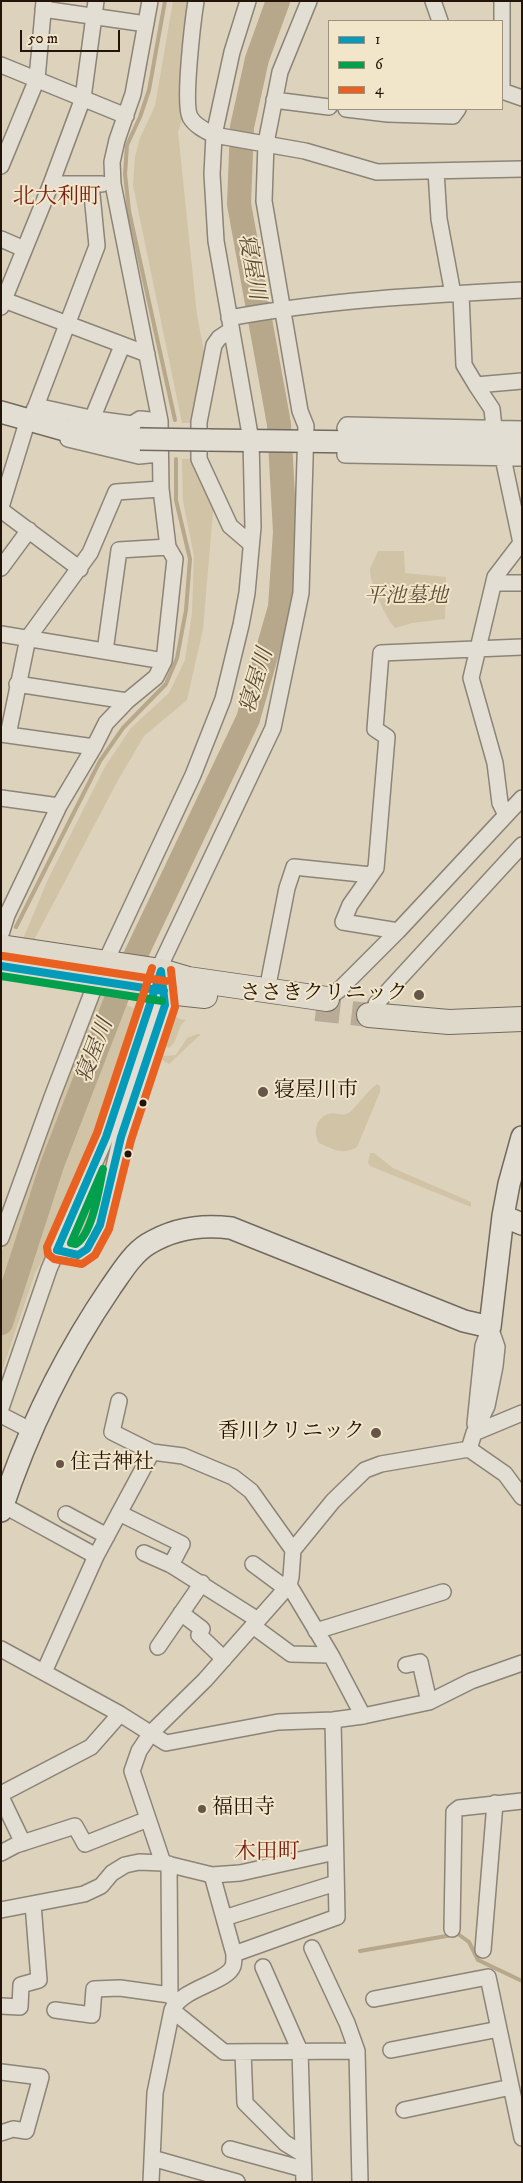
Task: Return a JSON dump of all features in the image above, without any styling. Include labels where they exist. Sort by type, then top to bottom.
[{"type":"main road","points":[[1,947],[156,983],[321,1004]]},
{"type":"main road","points":[[1,966],[105,972]]},
{"type":"main road","points":[[156,983],[188,979],[267,990],[321,1004]]},
{"type":"main road","points":[[372,1009],[485,1013],[522,1010]]},
{"type":"main road","points":[[372,1009],[449,1022],[522,1019]]},
{"type":"street","points":[[96,1],[83,98],[3,303],[68,324],[147,354]]},
{"type":"street","points":[[1,934],[7,915],[58,806],[94,748],[106,723],[127,701],[156,677],[164,661],[175,560],[168,547],[159,454],[153,431],[147,354],[113,184],[112,162],[117,140],[133,94],[150,1]]},
{"type":"street","points":[[196,1],[190,54],[188,107],[189,116],[195,123],[221,136],[305,151],[376,172],[522,169]]},
{"type":"street","points":[[1,1238],[52,1097],[105,972],[193,775],[223,699],[247,592],[253,527],[255,440],[214,218],[212,174],[221,136],[232,52],[248,1]]},
{"type":"street","points":[[1,1408],[57,1250],[106,1138],[162,962],[273,728],[301,592],[302,440],[306,426],[300,411],[278,309],[264,201],[263,142],[280,72],[309,1]]},
{"type":"street","points":[[433,1],[440,20]]},
{"type":"street","points":[[502,1],[502,20]]},
{"type":"street","points":[[1,166],[37,79],[44,5],[94,16],[146,24]]},
{"type":"street","points":[[1,65],[126,116]]},
{"type":"street","points":[[503,91],[522,98]]},
{"type":"street","points":[[274,100],[328,107]]},
{"type":"street","points":[[366,110],[454,116],[458,110]]},
{"type":"street","points":[[436,171],[439,218],[457,294],[464,365],[492,409],[494,428]]},
{"type":"street","points":[[51,184],[113,184]]},
{"type":"street","points":[[80,568],[1,508],[30,418],[97,246],[91,184]]},
{"type":"street","points":[[1,239],[24,249]]},
{"type":"street","points":[[251,544],[230,526],[199,459],[203,436],[199,422],[214,345],[234,321],[278,309],[522,290]]},
{"type":"street","points":[[92,418],[122,346]]},
{"type":"street","points":[[476,385],[522,381]]},
{"type":"street","points":[[1,412],[30,418],[68,430],[153,431],[255,440],[522,444]]},
{"type":"street","points":[[30,418],[92,418],[132,424],[140,419],[153,431]]},
{"type":"street","points":[[30,418],[139,456],[159,454]]},
{"type":"street","points":[[345,428],[347,424],[522,429]]},
{"type":"street","points":[[345,451],[345,455],[522,458]]},
{"type":"street","points":[[503,458],[518,514],[521,543],[495,577],[480,648],[471,678],[495,763],[500,803],[506,815]]},
{"type":"street","points":[[94,748],[4,735],[28,638],[90,553],[116,492],[161,489]]},
{"type":"street","points":[[2,564],[29,530]]},
{"type":"street","points":[[104,651],[119,550],[168,547]]},
{"type":"street","points":[[494,583],[522,583]]},
{"type":"street","points":[[1,634],[164,661]]},
{"type":"street","points":[[398,932],[343,922],[350,905],[376,868],[387,737],[375,729],[381,653],[522,647]]},
{"type":"street","points":[[17,684],[127,701]]},
{"type":"street","points":[[1,798],[58,806]]},
{"type":"street","points":[[321,1004],[339,990],[398,932],[522,798]]},
{"type":"street","points":[[372,1009],[522,845]]},
{"type":"street","points":[[267,990],[287,888],[294,867],[371,875]]},
{"type":"street","points":[[57,1250],[78,1255],[87,1249],[100,1225],[121,1136],[165,1005],[156,983]]},
{"type":"street","points":[[80,1200],[121,1136]]},
{"type":"street","points":[[469,1449],[474,1433],[487,1406],[495,1366],[496,1347],[490,1327],[512,1220],[509,1184],[522,1136]]},
{"type":"street","points":[[96,1556],[2,1508],[48,1395],[78,1338],[129,1262],[146,1245],[167,1234],[195,1226],[231,1228],[464,1322],[490,1327]]},
{"type":"street","points":[[119,1401],[112,1432],[152,1452],[183,1456],[234,1477],[250,1491],[293,1550]]},
{"type":"street","points":[[474,1433],[522,1413]]},
{"type":"street","points":[[1,1415],[32,1431]]},
{"type":"street","points":[[151,2182],[155,2093],[173,2002],[166,1863],[148,1819],[132,1771],[139,1751],[151,1733],[224,1659],[289,1585],[293,1550],[333,1501],[365,1470],[381,1464],[469,1449],[505,1474],[522,1497]]},
{"type":"street","points":[[44,1672],[96,1556],[152,1452]]},
{"type":"street","points":[[119,1513],[182,1544],[171,1565]]},
{"type":"street","points":[[66,1514],[107,1536]]},
{"type":"street","points":[[144,1553],[171,1565],[202,1583],[256,1623],[291,1654],[332,1655]]},
{"type":"street","points":[[253,1564],[280,1584],[289,1585]]},
{"type":"street","points":[[158,1647],[202,1583]]},
{"type":"street","points":[[289,1585],[332,1655],[363,1716]]},
{"type":"street","points":[[316,1631],[443,1592]]},
{"type":"street","points":[[182,1613],[202,1629],[199,1635],[224,1659]]},
{"type":"street","points":[[1,1649],[120,1714],[166,1743],[278,1722],[333,1720],[363,1716],[429,1702],[471,1682],[522,1663]]},
{"type":"street","points":[[406,1665],[420,1662],[429,1702]]},
{"type":"street","points":[[23,1843],[1,1796],[91,1747],[120,1714]]},
{"type":"street","points":[[234,1954],[337,1917],[333,1720]]},
{"type":"street","points":[[452,1929],[454,1812],[459,1808],[522,1801]]},
{"type":"street","points":[[484,1950],[495,1803]]},
{"type":"street","points":[[1,1853],[23,1843],[75,1826],[84,1844],[148,1819]]},
{"type":"street","points":[[1,1910],[84,1894],[101,1886],[112,1873],[125,1866],[139,1862],[166,1863],[212,1875],[240,1873],[335,1852]]},
{"type":"street","points":[[173,2002],[227,1973],[233,1966],[234,1954],[212,1875]]},
{"type":"street","points":[[224,1918],[336,1884]]},
{"type":"street","points":[[1,2006],[20,2007],[21,1985],[39,1980],[33,1904]]},
{"type":"street","points":[[312,1948],[347,2023],[357,2051],[360,2182]]},
{"type":"street","points":[[230,2149],[303,2175],[300,2051],[263,1967]]},
{"type":"street","points":[[374,1999],[488,1977],[522,2138]]},
{"type":"street","points":[[55,2010],[92,2015],[94,1989],[120,1988],[173,2002],[224,2052],[357,2051]]},
{"type":"street","points":[[391,2050],[499,2029]]},
{"type":"street","points":[[243,2052],[245,2103],[285,2143],[303,2154]]},
{"type":"street","points":[[2,2075],[41,2077],[26,2131],[2,2129]]},
{"type":"street","points":[[404,2110],[511,2087]]},
{"type":"street","points":[[152,2158],[237,2182]]},
{"type":"green space","points":[[173,1],[194,1],[184,112],[178,132],[197,315],[206,362],[194,423],[182,423],[133,185],[135,157],[140,138],[155,106]]},
{"type":"green space","points":[[182,459],[196,459],[214,500],[203,629],[187,700],[144,736],[117,782],[34,940],[23,939],[49,877],[106,765],[131,728],[169,693],[185,660],[192,613],[194,556],[183,501]]},
{"type":"green space","name":"平池墓地","points":[[378,551],[404,551],[405,573],[446,577],[445,619],[412,623],[395,628],[379,600],[371,576],[370,570]]},
{"type":"green space","points":[[97,993],[141,1011],[100,1131],[74,1192],[60,1213],[50,1237],[46,1254],[35,1273],[1,1374],[1,1254]]},
{"type":"green space","points":[[172,1013],[179,1019],[186,1020],[169,1048],[164,1046],[162,1042]]},
{"type":"green space","points":[[201,1034],[169,1064],[157,1057],[159,1053],[165,1056],[176,1055],[187,1038]]},
{"type":"green space","points":[[377,1084],[380,1086],[380,1092],[357,1147],[352,1150],[342,1151],[319,1143],[316,1127],[320,1119],[328,1114],[347,1114]]},
{"type":"green space","points":[[370,1153],[374,1153],[393,1168],[471,1202],[471,1207],[370,1166],[368,1163]]},
{"type":"green space","points":[[99,1186],[94,1219],[79,1246],[75,1248],[71,1246],[84,1209]]},
{"type":"waterway","points":[[165,1],[149,90],[140,117],[127,145],[125,174],[129,211],[175,420]]},
{"type":"waterway","name":"寝屋川","points":[[1,1323],[52,1165],[122,984],[248,719],[280,607],[285,532],[279,424],[239,204],[242,127],[257,59],[278,1]]},
{"type":"waterway","points":[[16,927],[100,761],[123,728],[166,684],[177,658],[186,610],[190,559],[176,500],[176,459]]},
{"type":"waterway","points":[[360,1951],[458,1934],[469,1942],[478,1960],[522,1981]]},
{"type":"tunnel","points":[[316,1009],[369,1015]]},
{"type":"transit line","name":"4","points":[[3,956],[166,981]]},
{"type":"transit line","name":"1","points":[[1,966],[164,991]]},
{"type":"transit line","name":"4","points":[[152,968],[97,1133],[47,1247],[48,1254],[54,1259],[82,1264],[95,1255],[109,1229],[131,1140],[175,1007],[171,970]]},
{"type":"transit line","name":"1","points":[[161,971],[165,1005],[121,1137],[100,1225],[87,1249],[78,1255],[57,1250],[106,1137],[161,971]]},
{"type":"transit line","name":"6","points":[[1,976],[162,1001]]},
{"type":"transit line","name":"6","points":[[103,1169],[94,1210],[87,1230],[76,1244],[71,1243],[103,1169]]},
{"type":"place","name":"ささきクリニック","points":[[419,995]]},
{"type":"place","name":"寝屋川市","points":[[263,1092]]},
{"type":"place","name":"香川クリニック","points":[[376,1433]]},
{"type":"place","name":"住吉神社","points":[[60,1464]]},
{"type":"place","name":"福田寺","points":[[202,1809]]},
{"type":"district","name":"北大利町","points":[[57,198]]},
{"type":"district","name":"木田町","points":[[267,1853]]}]
